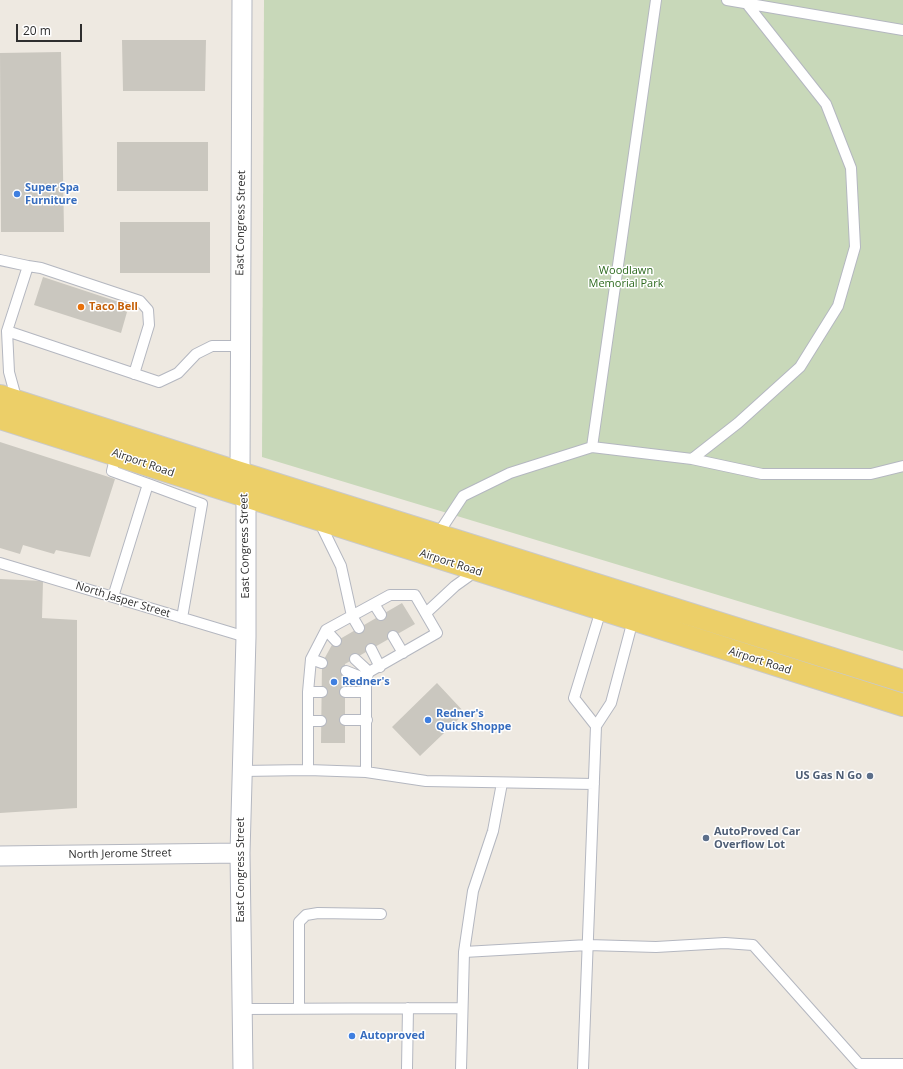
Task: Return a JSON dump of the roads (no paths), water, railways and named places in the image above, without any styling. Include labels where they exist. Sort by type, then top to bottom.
[{"type":"main road","name":"Airport Road","points":[[9,399],[240,473],[903,680]]},
{"type":"main road","name":"Airport Road","points":[[0,418],[116,454],[182,486],[246,498],[903,706]]},
{"type":"street","name":"East Congress Street","points":[[242,0],[240,473],[246,498],[246,637],[240,853],[243,1069]]},
{"type":"street","name":"North Jerome Street","points":[[0,856],[240,853]]},
{"type":"lane","points":[[592,447],[656,0]]},
{"type":"lane","points":[[727,0],[903,30]]},
{"type":"lane","points":[[692,459],[738,423],[800,367],[838,306],[855,247],[851,168],[826,104],[747,4]]},
{"type":"lane","points":[[0,260],[41,268],[140,301],[148,310],[150,326],[134,374]]},
{"type":"lane","points":[[9,399],[8,331],[28,266]]},
{"type":"lane","points":[[8,331],[159,382],[178,373],[196,354],[212,346],[240,346]]},
{"type":"lane","points":[[438,534],[462,496],[510,473],[592,447],[692,459],[762,474],[872,474],[903,466]]},
{"type":"lane","points":[[116,454],[112,471],[148,484],[182,486],[202,504],[182,618]]},
{"type":"lane","points":[[113,597],[148,484]]},
{"type":"lane","points":[[319,521],[341,566],[352,616],[359,628]]},
{"type":"lane","name":"North Jasper Street","points":[[0,562],[246,637]]},
{"type":"lane","points":[[426,613],[455,586],[476,571]]},
{"type":"lane","points":[[308,770],[308,692],[311,659],[326,630],[390,595],[415,595],[437,633],[367,676],[346,671]]},
{"type":"lane","points":[[374,604],[381,615]]},
{"type":"lane","points":[[596,726],[574,698],[601,610]]},
{"type":"lane","points":[[583,1069],[596,726],[611,703],[633,620]]},
{"type":"lane","points":[[326,630],[336,641]]},
{"type":"lane","points":[[393,636],[403,653]]},
{"type":"lane","points":[[371,649],[380,667]]},
{"type":"lane","points":[[311,659],[322,663]]},
{"type":"lane","points":[[355,659],[367,676],[366,772]]},
{"type":"lane","points":[[308,692],[322,692]]},
{"type":"lane","points":[[345,692],[366,692]]},
{"type":"lane","points":[[345,720],[367,720]]},
{"type":"lane","points":[[308,721],[321,721]]},
{"type":"lane","points":[[242,771],[308,770],[366,772],[426,781],[594,784]]},
{"type":"lane","points":[[461,1069],[464,952],[472,891],[493,831],[502,783]]},
{"type":"lane","points":[[299,1008],[299,922],[306,915],[318,913],[380,914]]},
{"type":"lane","points":[[464,952],[588,945],[656,947],[725,944],[753,945],[859,1064],[903,1064]]},
{"type":"lane","points":[[242,1008],[462,1008]]},
{"type":"lane","points":[[407,1069],[408,1008]]},
{"type":"place","name":"Super Spa Furniture","points":[[17,194]]},
{"type":"place","name":"Taco Bell","points":[[81,307]]},
{"type":"place","name":"Redner's","points":[[334,682]]},
{"type":"place","name":"Redner's Quick Shoppe","points":[[428,720]]},
{"type":"place","name":"US Gas N Go","points":[[870,776]]},
{"type":"place","name":"AutoProved Car Overflow Lot","points":[[706,838]]},
{"type":"place","name":"Autoproved","points":[[352,1036]]},
{"type":"park label","name":"Woodlawn Memorial Park","points":[[626,277]]}]
